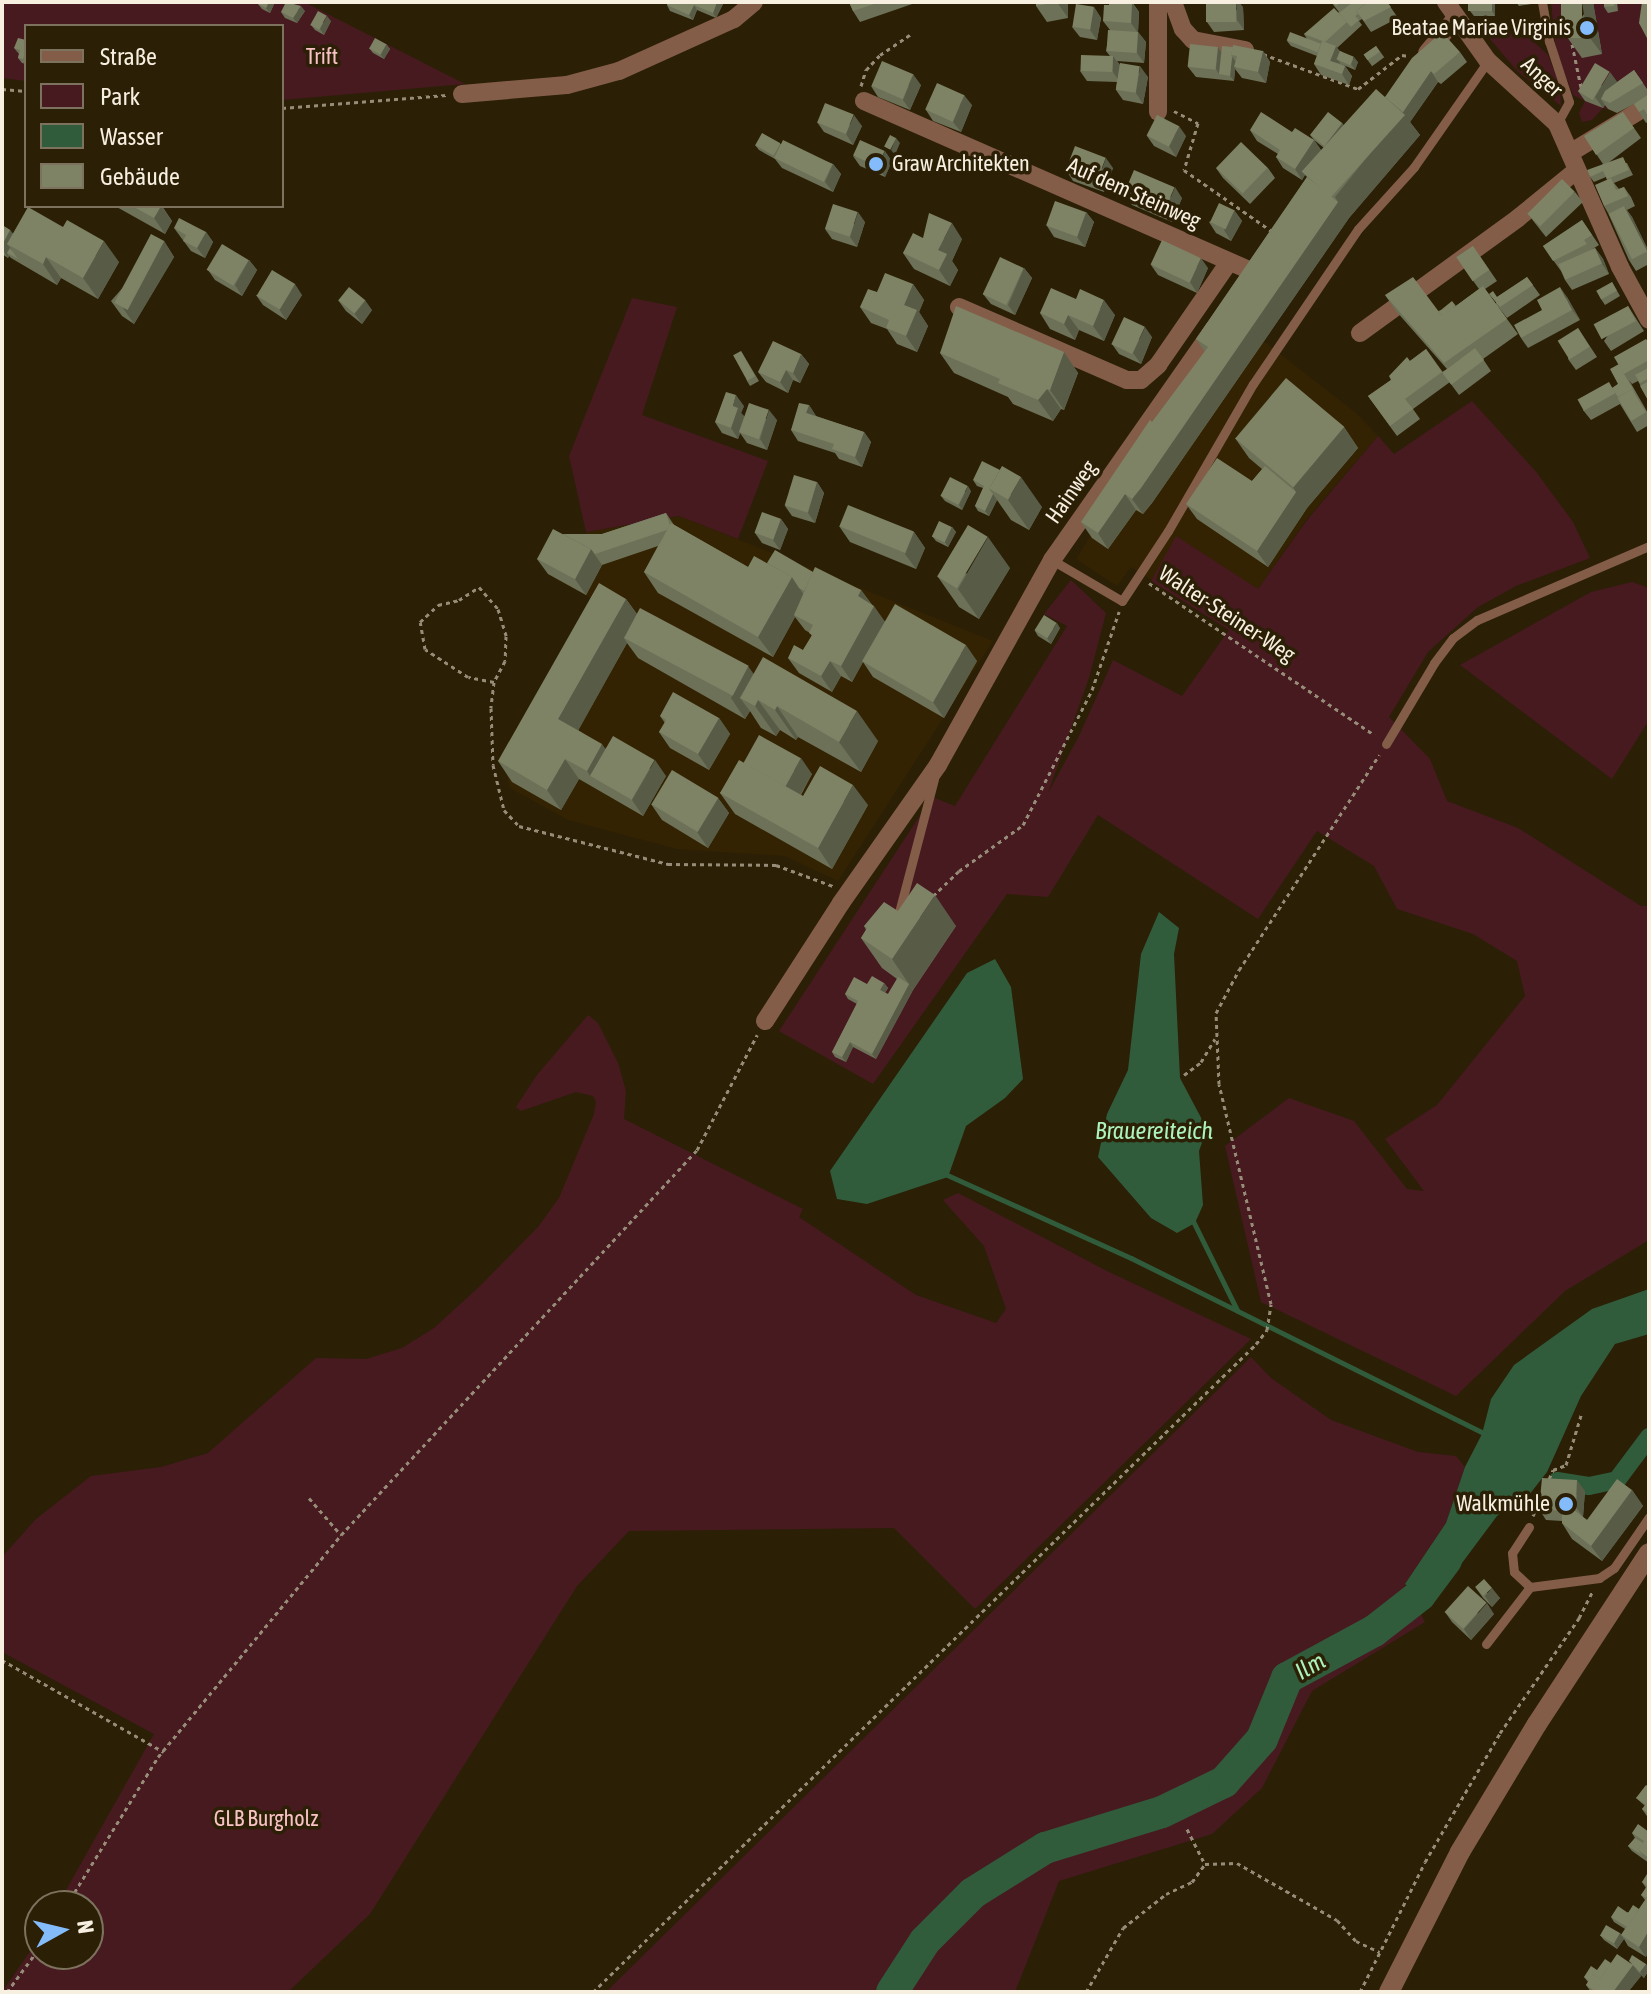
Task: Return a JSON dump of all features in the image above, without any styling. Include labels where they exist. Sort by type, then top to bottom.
[{"type":"street","points":[[462,94],[567,85],[619,71],[734,19],[754,2]]},
{"type":"street","points":[[1158,2],[1158,107]]},
{"type":"street","points":[[1173,2],[1183,29],[1193,40],[1248,50]]},
{"type":"street","name":"Anger","points":[[1446,2],[1488,61],[1563,116],[1574,162],[1620,267],[1649,320]]},
{"type":"street","points":[[1416,65],[1456,18]]},
{"type":"street","name":"Auf dem Steinweg","points":[[864,101],[1229,262],[1248,277],[1276,235]]},
{"type":"street","points":[[1360,333],[1518,218],[1574,162],[1649,105]]},
{"type":"street","points":[[959,307],[1127,380],[1141,380],[1158,365],[1229,262]]},
{"type":"street","name":"Hainweg","points":[[765,1021],[849,892],[938,765],[1052,560],[1227,309]]},
{"type":"street","points":[[1389,1992],[1460,1852],[1537,1724],[1649,1553]]},
{"type":"lane","points":[[1542,2],[1563,116]]},
{"type":"lane","points":[[1138,577],[1262,371],[1358,229],[1414,167],[1488,61]]},
{"type":"lane","points":[[1386,744],[1434,663],[1453,638],[1477,620],[1649,546]]},
{"type":"lane","points":[[1052,560],[1122,601]]},
{"type":"lane","name":"Walter-Steiner-Weg","points":[[1122,601],[1138,577]]},
{"type":"lane","points":[[893,935],[938,765]]},
{"type":"lane","points":[[1486,1644],[1530,1587],[1599,1578],[1614,1568],[1649,1517]]},
{"type":"lane","points":[[1529,1527],[1512,1553],[1514,1572],[1530,1587]]},
{"type":"path","points":[[1563,116],[1578,103],[1581,92],[1570,32]]},
{"type":"path","points":[[864,101],[860,83],[866,70],[880,55],[911,34]]},
{"type":"path","points":[[1248,50],[1281,58],[1358,89],[1367,86],[1402,55],[1416,65]]},
{"type":"path","points":[[2,89],[24,91]]},
{"type":"path","points":[[284,108],[462,94]]},
{"type":"path","points":[[1158,107],[1198,123],[1184,170],[1276,235]]},
{"type":"path","name":"Walter-Steiner-Weg","points":[[1138,577],[1211,622],[1386,744]]},
{"type":"path","points":[[494,682],[468,677],[425,649],[420,622],[438,605],[459,600],[479,587],[498,609],[506,636],[505,661],[494,682],[491,708],[493,765],[504,810],[519,826],[668,864],[776,865],[849,892]]},
{"type":"path","points":[[927,902],[959,871],[1023,825],[1092,690],[1122,601]]},
{"type":"path","points":[[593,1992],[1267,1330],[1270,1320],[1268,1287],[1224,1114],[1215,1039],[1216,1013],[1239,970],[1386,744]]},
{"type":"path","points":[[76,1890],[164,1752],[341,1535],[697,1150],[765,1021]]},
{"type":"path","points":[[1184,1075],[1201,1062],[1215,1039]]},
{"type":"path","points":[[1529,1527],[1553,1470],[1566,1465],[1582,1412]]},
{"type":"path","points":[[309,1498],[341,1535]]},
{"type":"path","points":[[1360,1992],[1432,1849],[1500,1733],[1579,1618],[1599,1578]]},
{"type":"path","points":[[2,1660],[164,1752]]},
{"type":"path","points":[[1187,1829],[1205,1864]]},
{"type":"path","points":[[1205,1864],[1237,1863],[1337,1920],[1356,1941],[1380,1952]]},
{"type":"path","points":[[1086,1992],[1123,1928],[1166,1894],[1192,1882],[1205,1864]]},
{"type":"path","points":[[7,1992],[24,1969]]},
{"type":"shaded area","points":[[1230,315],[1356,413],[1378,436],[1306,520],[1230,629],[1131,567],[1117,586],[1076,559]]},
{"type":"shaded area","points":[[679,516],[993,641],[838,881],[785,856],[677,849],[568,820],[510,788],[501,755],[592,599],[548,575],[564,544],[588,541],[586,532]]},
{"type":"green space","name":"Trift","points":[[2,2],[304,2],[465,84],[284,100],[284,24],[24,24],[24,81],[2,78]]},
{"type":"green space","points":[[1551,2],[1573,2],[1601,54],[1593,2],[1649,2],[1649,92],[1641,81],[1613,101],[1608,109],[1603,108],[1592,120],[1582,122],[1579,113],[1585,101],[1573,95],[1556,51]]},
{"type":"green space","points":[[1516,25],[1548,55],[1560,87],[1561,106],[1517,71],[1485,33]]},
{"type":"green space","points":[[632,298],[677,307],[642,415],[768,461],[738,539],[679,516],[586,532],[569,456]]},
{"type":"green space","points":[[1472,401],[1537,473],[1573,522],[1590,558],[1516,586],[1478,607],[1428,652],[1389,717],[1430,759],[1447,801],[1518,828],[1641,906],[1649,906],[1649,1240],[1565,1291],[1456,1396],[1261,1302],[1225,1146],[1289,1098],[1354,1121],[1407,1189],[1424,1191],[1385,1139],[1437,1105],[1525,996],[1517,961],[1473,934],[1397,909],[1374,866],[1317,831],[1258,919],[1098,815],[1048,897],[1007,894],[873,1084],[779,1031],[932,797],[955,806],[1067,626],[1044,614],[1071,580],[1106,613],[1089,678],[1048,793],[1079,736],[1113,660],[1182,696],[1229,630],[1151,581],[1176,536],[1258,589],[1307,520],[1378,436],[1394,454]]},
{"type":"green space","points":[[1632,582],[1649,588],[1649,720],[1612,779],[1460,665],[1591,592]]},
{"type":"green space","name":"GLB Burgholz","points":[[588,1015],[598,1023],[618,1063],[626,1091],[624,1119],[803,1209],[799,1217],[916,1295],[996,1323],[1006,1309],[984,1246],[943,1200],[958,1193],[1107,1271],[1251,1339],[975,1609],[894,1528],[629,1531],[577,1586],[370,1914],[288,1992],[2,1992],[24,1960],[24,1970],[104,1970],[104,1890],[66,1890],[154,1734],[2,1652],[2,1557],[36,1519],[91,1476],[161,1467],[208,1453],[316,1358],[366,1359],[402,1348],[434,1328],[538,1227],[559,1198],[594,1114],[596,1102],[593,1096],[576,1092],[521,1111],[516,1107],[537,1075]]},
{"type":"green space","points":[[1251,1357],[1271,1378],[1331,1420],[1418,1452],[1456,1456],[1465,1467],[1446,1523],[1405,1584],[1425,1622],[1312,1691],[1262,1788],[1212,1834],[1059,1881],[1015,1992],[606,1992]]},
{"type":"water","name":"Brauereiteich","points":[[1159,912],[1179,928],[1174,954],[1180,1078],[1207,1129],[1199,1151],[1203,1205],[1195,1223],[1177,1233],[1151,1218],[1098,1157],[1107,1114],[1128,1070],[1141,954]]},
{"type":"water","points":[[995,959],[1011,987],[1023,1079],[1005,1098],[966,1126],[948,1177],[867,1204],[837,1199],[830,1171],[967,973]]},
{"type":"water","points":[[1649,1289],[1649,1334],[1615,1344],[1581,1396],[1547,1472],[1529,1495],[1497,1516],[1430,1606],[1405,1584],[1446,1523],[1465,1467],[1482,1434],[1491,1399],[1514,1365],[1592,1309]]},
{"type":"building","points":[[286,2],[301,6],[293,18],[281,12]]},
{"type":"building","points":[[668,2],[717,2],[713,13],[694,5],[689,15],[667,5]]},
{"type":"building","points":[[849,2],[880,2],[853,11]]},
{"type":"building","points":[[1036,2],[1057,2],[1036,6]]},
{"type":"building","points":[[1109,2],[1132,2],[1131,23],[1103,21],[1104,5],[1109,5]]},
{"type":"building","points":[[1206,2],[1236,2],[1236,22],[1206,22]]},
{"type":"building","points":[[1353,2],[1367,2],[1356,11],[1358,14],[1355,16],[1359,20],[1351,27],[1339,13]]},
{"type":"building","points":[[1368,2],[1387,2],[1391,7],[1364,21],[1356,11]]},
{"type":"building","points":[[1468,2],[1492,2],[1492,11],[1468,11]]},
{"type":"building","points":[[1561,2],[1582,2],[1582,38],[1561,38]]},
{"type":"building","points":[[1604,2],[1614,2],[1614,6],[1604,7]]},
{"type":"building","points":[[1642,2],[1649,2],[1649,42],[1639,23]]},
{"type":"building","points":[[1076,4],[1094,7],[1090,30],[1072,27]]},
{"type":"building","points":[[1334,8],[1347,22],[1325,42],[1304,34]]},
{"type":"building","points":[[318,11],[327,16],[319,30],[310,25]]},
{"type":"building","points":[[1108,30],[1138,32],[1136,53],[1107,51]]},
{"type":"building","points":[[1290,32],[1321,44],[1318,52],[1287,40]]},
{"type":"building","points":[[1442,32],[1460,52],[1434,74],[1431,71],[1403,112],[1385,97],[1412,58]]},
{"type":"building","points":[[18,38],[24,40],[23,59],[18,58],[20,50],[14,48]]},
{"type":"building","points":[[375,38],[386,44],[381,55],[369,48]]},
{"type":"building","points":[[1322,41],[1336,46],[1330,61],[1345,66],[1342,74],[1314,64]]},
{"type":"building","points":[[1190,44],[1218,47],[1215,70],[1188,67]]},
{"type":"building","points":[[1233,45],[1263,51],[1258,72],[1234,67],[1237,56],[1231,55]]},
{"type":"building","points":[[1222,46],[1233,47],[1230,76],[1219,74]]},
{"type":"building","points":[[1376,46],[1380,52],[1367,60],[1364,54]]},
{"type":"building","points":[[1340,51],[1354,57],[1350,65],[1336,59]]},
{"type":"building","points":[[1081,55],[1113,56],[1112,72],[1080,71]]},
{"type":"building","points":[[882,61],[913,74],[903,99],[871,86]]},
{"type":"building","points":[[1120,63],[1140,66],[1136,93],[1116,90]]},
{"type":"building","points":[[1595,63],[1610,72],[1593,100],[1578,91]]},
{"type":"building","points":[[1634,70],[1643,83],[1610,103],[1601,99],[1605,91]]},
{"type":"building","points":[[937,83],[964,95],[953,122],[925,109]]},
{"type":"building","points":[[1376,89],[1405,115],[1331,198],[1302,171]]},
{"type":"building","points":[[1649,94],[1649,118],[1644,109],[1639,112],[1634,104]]},
{"type":"building","points":[[825,103],[854,115],[846,134],[817,122]]},
{"type":"building","points":[[1261,112],[1292,132],[1295,128],[1314,140],[1295,169],[1276,157],[1280,150],[1250,130]]},
{"type":"building","points":[[1328,112],[1342,123],[1324,146],[1310,135]]},
{"type":"building","points":[[1623,112],[1634,128],[1596,155],[1584,136]]},
{"type":"building","points":[[1157,115],[1179,126],[1169,147],[1147,135]]},
{"type":"building","points":[[762,133],[780,143],[774,155],[755,145]]},
{"type":"building","points":[[890,135],[896,138],[890,150],[884,147]]},
{"type":"building","points":[[783,140],[832,164],[824,182],[774,158]]},
{"type":"building","points":[[860,140],[885,151],[878,167],[853,156]]},
{"type":"building","points":[[1241,142],[1268,168],[1243,194],[1216,168]]},
{"type":"building","points":[[1075,146],[1106,158],[1096,182],[1066,170]]},
{"type":"building","points":[[1623,157],[1629,170],[1607,179],[1603,171],[1590,177],[1587,170]]},
{"type":"building","points":[[1134,170],[1175,187],[1164,211],[1124,194]]},
{"type":"building","points":[[1307,177],[1338,202],[1141,488],[1132,499],[1125,494],[1098,533],[1081,522],[1150,420],[1152,422],[1208,347],[1196,339]]},
{"type":"building","points":[[1611,178],[1616,190],[1624,187],[1628,196],[1604,206],[1595,185]]},
{"type":"building","points":[[1562,179],[1575,192],[1540,226],[1527,214]]},
{"type":"building","points":[[1055,201],[1086,212],[1077,237],[1046,225]]},
{"type":"building","points":[[1219,203],[1234,210],[1226,229],[1210,222]]},
{"type":"building","points":[[833,204],[858,212],[850,237],[825,229]]},
{"type":"building","points":[[1624,206],[1647,251],[1632,259],[1609,214]]},
{"type":"building","points":[[27,208],[63,227],[67,220],[104,241],[83,278],[46,257],[43,264],[7,244]]},
{"type":"building","points":[[136,208],[160,208],[154,218]]},
{"type":"building","points":[[929,213],[952,223],[938,250],[947,254],[939,270],[903,253],[913,233],[923,238]]},
{"type":"building","points":[[179,218],[206,232],[197,248],[183,241],[186,235],[174,228]]},
{"type":"building","points":[[1582,220],[1592,235],[1584,240],[1587,244],[1553,261],[1543,246]]},
{"type":"building","points":[[2,225],[10,230],[2,245]]},
{"type":"building","points":[[151,234],[164,241],[128,310],[114,303]]},
{"type":"building","points":[[1162,240],[1201,258],[1190,283],[1151,264]]},
{"type":"building","points":[[222,244],[249,260],[233,286],[207,270]]},
{"type":"building","points":[[1473,246],[1489,270],[1473,281],[1456,257]]},
{"type":"building","points":[[1595,248],[1602,264],[1565,280],[1558,264]]},
{"type":"building","points":[[1000,257],[1024,268],[1006,305],[983,294]]},
{"type":"building","points":[[272,270],[295,284],[280,310],[257,296]]},
{"type":"building","points":[[885,273],[913,284],[904,305],[917,310],[906,336],[886,328],[889,320],[860,307],[868,289],[877,292]]},
{"type":"building","points":[[1413,277],[1442,316],[1483,286],[1507,319],[1444,363],[1385,295]]},
{"type":"building","points":[[1527,277],[1533,285],[1500,307],[1489,294],[1493,291],[1497,297]]},
{"type":"building","points":[[1612,282],[1617,291],[1601,299],[1596,291]]},
{"type":"building","points":[[349,287],[365,300],[355,313],[338,300]]},
{"type":"building","points":[[1560,287],[1572,310],[1521,338],[1514,325],[1542,310],[1537,300]]},
{"type":"building","points":[[1051,288],[1076,299],[1080,289],[1104,300],[1093,326],[1068,315],[1064,324],[1040,313]]},
{"type":"building","points":[[1452,301],[1456,306],[1443,316],[1439,312]]},
{"type":"building","points":[[956,306],[1064,352],[1050,390],[1047,389],[1038,400],[998,383],[1000,379],[940,353]]},
{"type":"building","points":[[1628,306],[1636,321],[1602,339],[1594,324]]},
{"type":"building","points":[[1124,317],[1145,327],[1132,354],[1111,344]]},
{"type":"building","points":[[1578,328],[1590,347],[1569,359],[1558,341]]},
{"type":"building","points":[[1646,339],[1649,343],[1649,360],[1624,374],[1614,357]]},
{"type":"building","points":[[773,341],[801,354],[793,373],[786,370],[780,382],[758,372]]},
{"type":"building","points":[[1475,348],[1484,360],[1451,385],[1442,373]]},
{"type":"building","points":[[1426,349],[1442,372],[1405,399],[1413,409],[1390,426],[1368,396],[1391,380],[1389,376],[1407,357],[1410,361]]},
{"type":"building","points":[[741,351],[755,376],[747,381],[733,355]]},
{"type":"building","points":[[1619,364],[1636,394],[1632,389],[1618,397],[1612,388],[1618,384],[1610,369]]},
{"type":"building","points":[[1648,368],[1649,378],[1640,383],[1635,375]]},
{"type":"building","points":[[1286,378],[1344,427],[1293,487],[1235,439]]},
{"type":"building","points":[[1649,381],[1649,402],[1640,386]]},
{"type":"building","points":[[1609,382],[1615,393],[1584,411],[1578,399]]},
{"type":"building","points":[[1632,389],[1646,412],[1631,421],[1617,398]]},
{"type":"building","points":[[726,392],[736,395],[733,406],[738,408],[731,428],[715,422]]},
{"type":"building","points":[[749,403],[769,410],[759,439],[739,432]]},
{"type":"building","points":[[799,403],[809,405],[806,413],[864,432],[855,457],[832,449],[834,444],[791,430]]},
{"type":"building","points":[[1217,458],[1252,481],[1265,466],[1296,492],[1257,551],[1186,504]]},
{"type":"building","points":[[982,461],[1000,470],[989,489],[993,494],[985,511],[975,506],[984,486],[973,480]]},
{"type":"building","points":[[1002,466],[1021,477],[1008,500],[989,489]]},
{"type":"building","points":[[794,475],[817,482],[808,513],[785,506]]},
{"type":"building","points":[[950,477],[968,486],[958,505],[940,496]]},
{"type":"building","points":[[848,505],[914,532],[905,553],[839,526]]},
{"type":"building","points":[[762,512],[781,519],[773,540],[754,533]]},
{"type":"building","points":[[666,513],[670,525],[667,530],[595,554],[563,534],[602,534]]},
{"type":"building","points":[[939,521],[952,527],[945,542],[932,536]]},
{"type":"building","points":[[671,523],[748,567],[754,556],[792,577],[758,637],[644,572]]},
{"type":"building","points":[[968,525],[988,537],[957,588],[937,576]]},
{"type":"building","points":[[553,529],[591,549],[575,579],[537,559]]},
{"type":"building","points":[[775,550],[813,572],[804,591],[792,577],[767,563]]},
{"type":"building","points":[[815,567],[861,590],[858,596],[874,606],[841,666],[830,661],[821,676],[788,658],[794,645],[803,650],[812,635],[809,633],[813,625],[794,615]]},
{"type":"building","points":[[599,583],[626,599],[558,719],[602,744],[587,771],[565,759],[547,790],[498,761]]},
{"type":"building","points":[[895,604],[966,645],[933,702],[862,661]]},
{"type":"building","points":[[640,608],[749,666],[733,696],[624,638]]},
{"type":"building","points":[[1044,615],[1057,623],[1047,638],[1034,630]]},
{"type":"building","points":[[763,657],[857,711],[839,742],[777,706],[775,710],[758,700],[755,706],[740,698]]},
{"type":"building","points":[[673,692],[719,718],[698,754],[659,732],[666,720],[660,716]]},
{"type":"building","points":[[759,735],[801,758],[785,786],[743,763]]},
{"type":"building","points":[[613,736],[655,760],[632,800],[590,776]]},
{"type":"building","points":[[739,760],[803,796],[820,766],[853,785],[818,848],[720,793]]},
{"type":"building","points":[[672,770],[718,798],[698,832],[651,804]]},
{"type":"building","points":[[917,883],[935,895],[892,959],[861,938],[867,928],[864,926],[884,902],[898,911]]},
{"type":"building","points":[[872,976],[884,983],[880,990],[888,994],[898,977],[909,984],[872,1054],[850,1042],[842,1057],[832,1052],[858,1001],[845,994],[854,977],[867,984]]},
{"type":"building","points":[[1542,1478],[1577,1480],[1576,1507],[1566,1504],[1562,1506],[1562,1511],[1539,1509]]},
{"type":"building","points":[[1617,1479],[1632,1490],[1591,1546],[1562,1523],[1562,1506],[1566,1504],[1587,1520]]},
{"type":"building","points":[[1484,1579],[1492,1588],[1483,1596],[1475,1587]]},
{"type":"building","points":[[1468,1586],[1487,1603],[1463,1629],[1445,1612]]},
{"type":"building","points":[[1646,1785],[1649,1787],[1649,1800],[1646,1805],[1636,1798]]},
{"type":"building","points":[[1649,1800],[1649,1814],[1642,1809]]},
{"type":"building","points":[[1638,1824],[1649,1832],[1649,1858],[1638,1850],[1644,1841],[1632,1833]]},
{"type":"building","points":[[1635,1838],[1643,1843],[1638,1850],[1642,1855],[1628,1846]]},
{"type":"building","points":[[1647,1874],[1649,1897],[1646,1898],[1641,1895],[1647,1886],[1642,1882]]},
{"type":"building","points":[[1648,1896],[1649,1930],[1639,1947],[1621,1935]]},
{"type":"building","points":[[1633,1905],[1639,1909],[1627,1927],[1611,1917],[1618,1906],[1628,1913]]},
{"type":"building","points":[[1606,1925],[1620,1933],[1614,1943],[1600,1935]]},
{"type":"building","points":[[1617,1954],[1633,1965],[1613,1992],[1596,1992],[1586,1985],[1593,1974],[1600,1979]]},
{"type":"building","points":[[1632,1955],[1646,1964],[1640,1972],[1629,1961]]},
{"type":"building","points":[[1605,1959],[1611,1963],[1600,1979],[1593,1974],[1589,1981],[1584,1977],[1591,1966],[1597,1970]]},
{"type":"waterway","points":[[945,1174],[1131,1258],[1487,1435]]},
{"type":"waterway","points":[[1192,1219],[1237,1310]]},
{"type":"waterway","points":[[1557,1481],[1589,1486],[1617,1480],[1649,1437]]},
{"type":"waterway","name":"Ilm","points":[[892,1992],[925,1941],[973,1893],[1045,1848],[1162,1812],[1224,1782],[1262,1739],[1287,1678],[1374,1631],[1420,1595],[1446,1560]]},
{"type":"place","name":"Beatae Mariae Virginis","points":[[1587,28]]},
{"type":"place","name":"Graw Architekten","points":[[876,164]]},
{"type":"place","name":"Walkmühle","points":[[1566,1504]]}]
